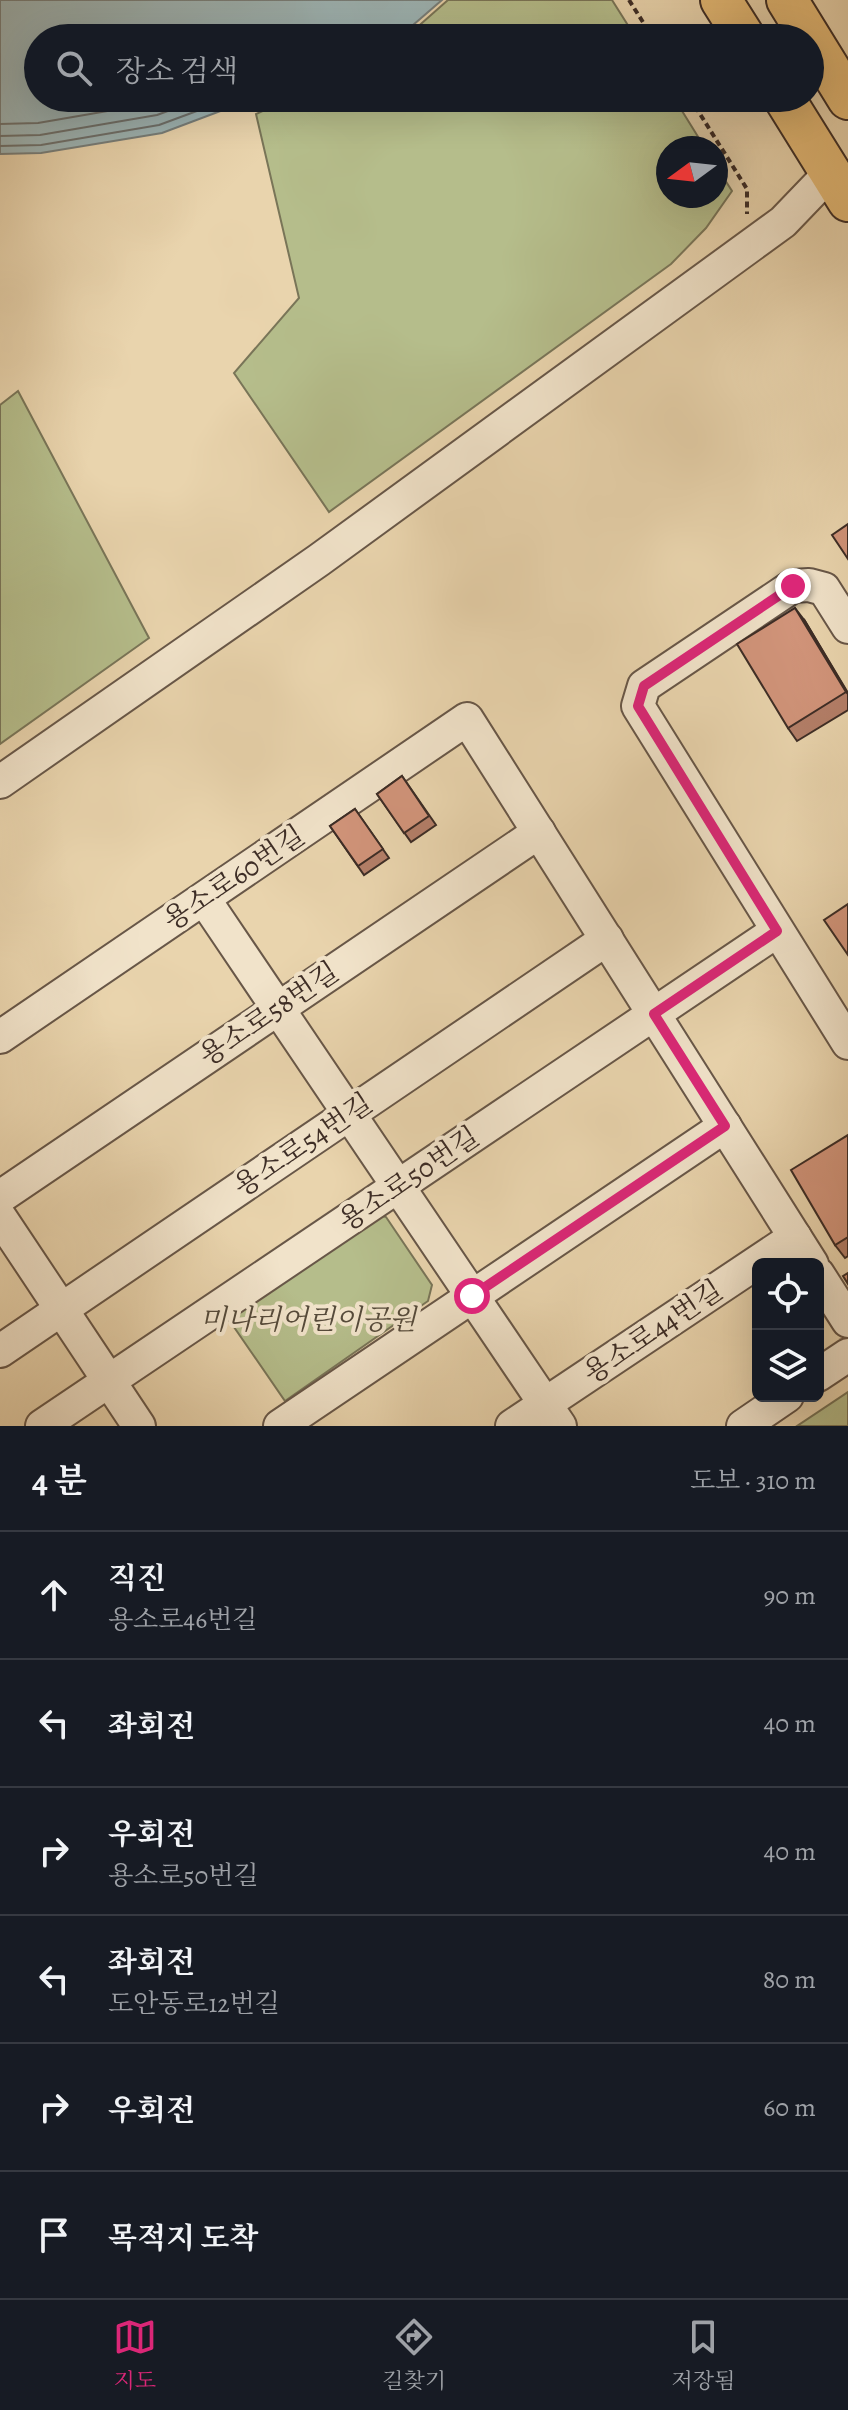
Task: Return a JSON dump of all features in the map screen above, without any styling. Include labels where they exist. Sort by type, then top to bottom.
[{"type":"main road","points":[[721,0],[736,24]]},
{"type":"main road","points":[[787,0],[802,24]]},
{"type":"main road","points":[[824,60],[848,99]]},
{"type":"main road","points":[[793,112],[840,187]]},
{"type":"street","points":[[0,782],[319,560],[770,231],[840,187]]},
{"type":"street","points":[[848,627],[824,589],[809,585],[793,586],[644,686],[638,706],[848,1043]]},
{"type":"street","name":"용소로60번길","points":[[0,1037],[467,719],[539,832]]},
{"type":"street","points":[[539,832],[808,1258]]},
{"type":"street","name":"용소로58번길","points":[[0,1197],[539,832]]},
{"type":"street","points":[[204,899],[552,1415]]},
{"type":"street","name":"용소로50번길","points":[[42,1426],[777,931]]},
{"type":"street","name":"용소로54번길","points":[[0,1351],[607,939]]},
{"type":"street","points":[[280,1426],[725,1126]]},
{"type":"street","points":[[0,1217],[139,1426]]},
{"type":"street","name":"용소로44번길","points":[[512,1426],[552,1415],[795,1237]]},
{"type":"street","points":[[824,1283],[848,1321]]},
{"type":"street","points":[[824,1371],[848,1355]]},
{"type":"street","points":[[743,1426],[778,1402]]},
{"type":"path","points":[[629,0],[644,24]]},
{"type":"green space","points":[[448,0],[612,0],[627,24],[421,24]]},
{"type":"green space","points":[[260,112],[683,112],[698,136],[656,136],[656,208],[720,208],[706,228],[671,264],[329,512],[234,373],[299,298],[256,114]]},
{"type":"green space","points":[[18,391],[149,638],[0,744],[0,405]]},
{"type":"green space","name":"미나리어린이공원","points":[[371,1212],[386,1217],[432,1285],[428,1301],[285,1401],[225,1314]]},
{"type":"green space","points":[[848,1392],[848,1426],[797,1426]]},
{"type":"water","points":[[0,0],[442,0],[414,24],[24,24],[24,112],[218,112],[162,133],[41,153],[0,154]]},
{"type":"building","points":[[848,524],[848,559],[832,535]]},
{"type":"building","points":[[795,608],[846,692],[788,728],[737,644]]},
{"type":"building","points":[[402,776],[429,816],[404,833],[377,794]]},
{"type":"building","points":[[355,809],[383,849],[358,866],[330,826]]},
{"type":"building","points":[[848,904],[848,955],[824,920]]},
{"type":"building","points":[[848,1135],[848,1237],[835,1245],[791,1170]]},
{"type":"route","points":[[472,1296],[725,1126],[654,1014],[777,931],[638,706],[644,686],[793,586]]}]
